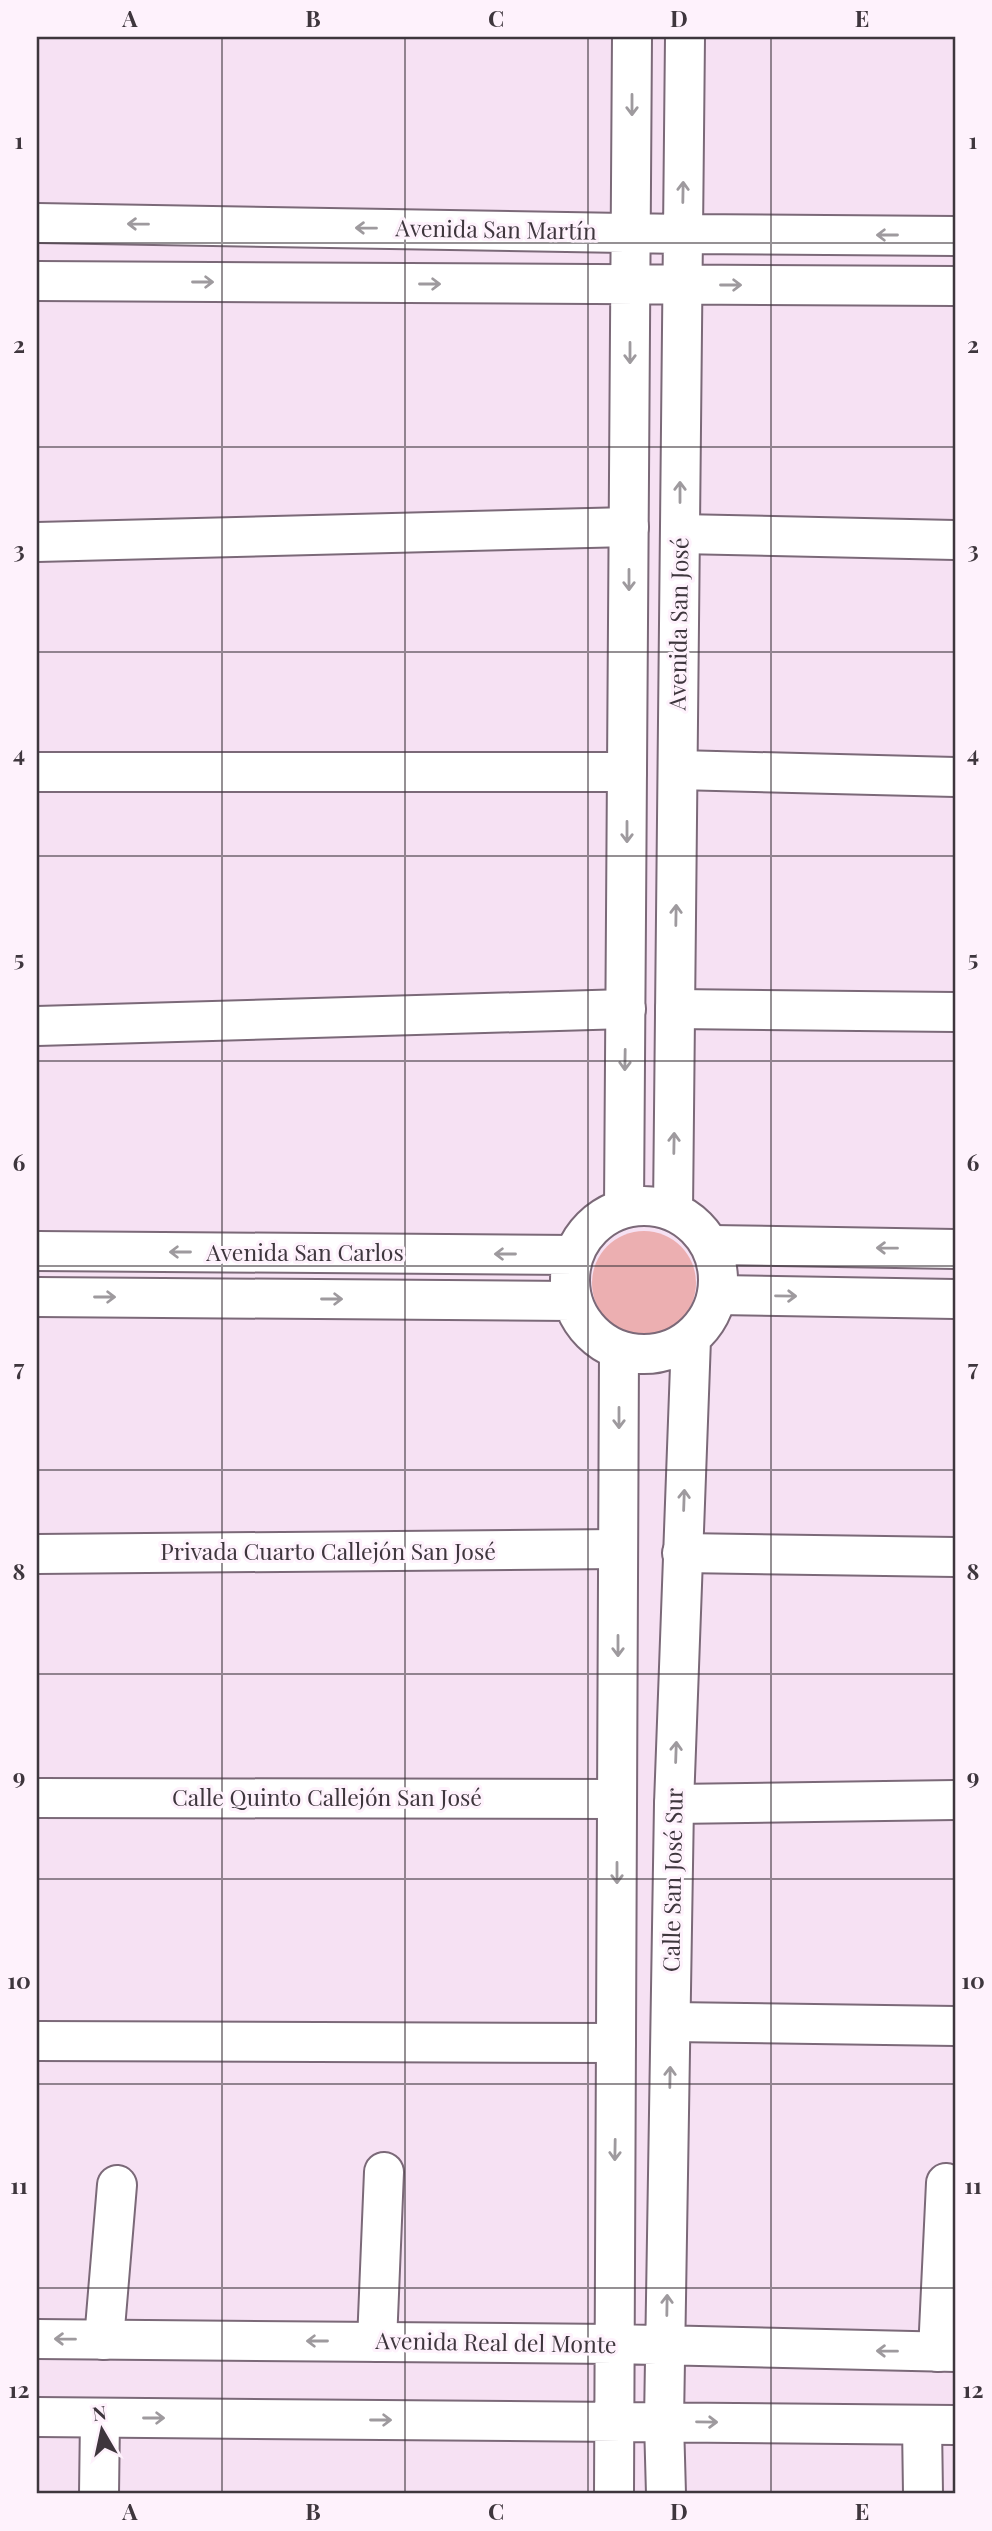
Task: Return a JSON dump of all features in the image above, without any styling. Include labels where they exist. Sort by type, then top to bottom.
[{"type":"street","points":[[624,1208],[632,37]]},
{"type":"street","name":"Avenida San José","points":[[673,1211],[685,37]]},
{"type":"street","name":"Avenida San Martín","points":[[37,223],[955,236]]},
{"type":"street","points":[[37,281],[955,286]]},
{"type":"street","points":[[37,542],[629,527]]},
{"type":"street","points":[[680,534],[955,540]]},
{"type":"street","points":[[678,770],[955,777]]},
{"type":"street","points":[[37,772],[627,772]]},
{"type":"street","points":[[37,1027],[626,1009]]},
{"type":"street","points":[[675,1009],[955,1012]]},
{"type":"street","points":[[648,1206],[673,1211],[695,1224],[710,1245],[719,1270],[718,1295],[708,1320],[691,1339],[668,1351],[643,1354],[619,1350],[598,1339],[582,1322],[572,1301],[570,1278],[574,1255],[586,1234],[603,1218],[624,1208],[648,1206]]},
{"type":"street","points":[[710,1245],[955,1249]]},
{"type":"street","name":"Avenida San Carlos","points":[[37,1251],[574,1255]]},
{"type":"street","points":[[718,1295],[955,1299]]},
{"type":"street","name":"Avenida San Carlos","points":[[37,1297],[572,1301]]},
{"type":"street","name":"Calle San José Sur","points":[[666,2494],[664,2422],[674,1804],[691,1339]]},
{"type":"street","points":[[614,2494],[619,1350]]},
{"type":"street","name":"Privada Cuarto Callejón San José","points":[[37,1554],[618,1549]]},
{"type":"street","points":[[682,1553],[955,1557]]},
{"type":"street","name":"Calle Quinto Callejón San José","points":[[37,1798],[617,1799]]},
{"type":"street","points":[[674,1804],[955,1800]]},
{"type":"street","points":[[671,2022],[955,2026]]},
{"type":"street","points":[[37,2040],[616,2043]]},
{"type":"street","points":[[377,2342],[384,2172]]},
{"type":"street","points":[[946,2183],[947,2352]]},
{"type":"street","points":[[104,2340],[117,2185]]},
{"type":"street","name":"Avenida Real del Monte","points":[[37,2339],[613,2344],[947,2352]]},
{"type":"street","points":[[37,2417],[939,2425],[923,2494]]},
{"type":"street","points":[[99,2494],[100,2417]]},
{"type":"shaded area","points":[[644,1231],[664,1235],[681,1246],[692,1263],[696,1283],[692,1303],[681,1320],[664,1331],[644,1335],[624,1331],[607,1320],[596,1303],[592,1283],[596,1263],[607,1246],[624,1235]]}]
